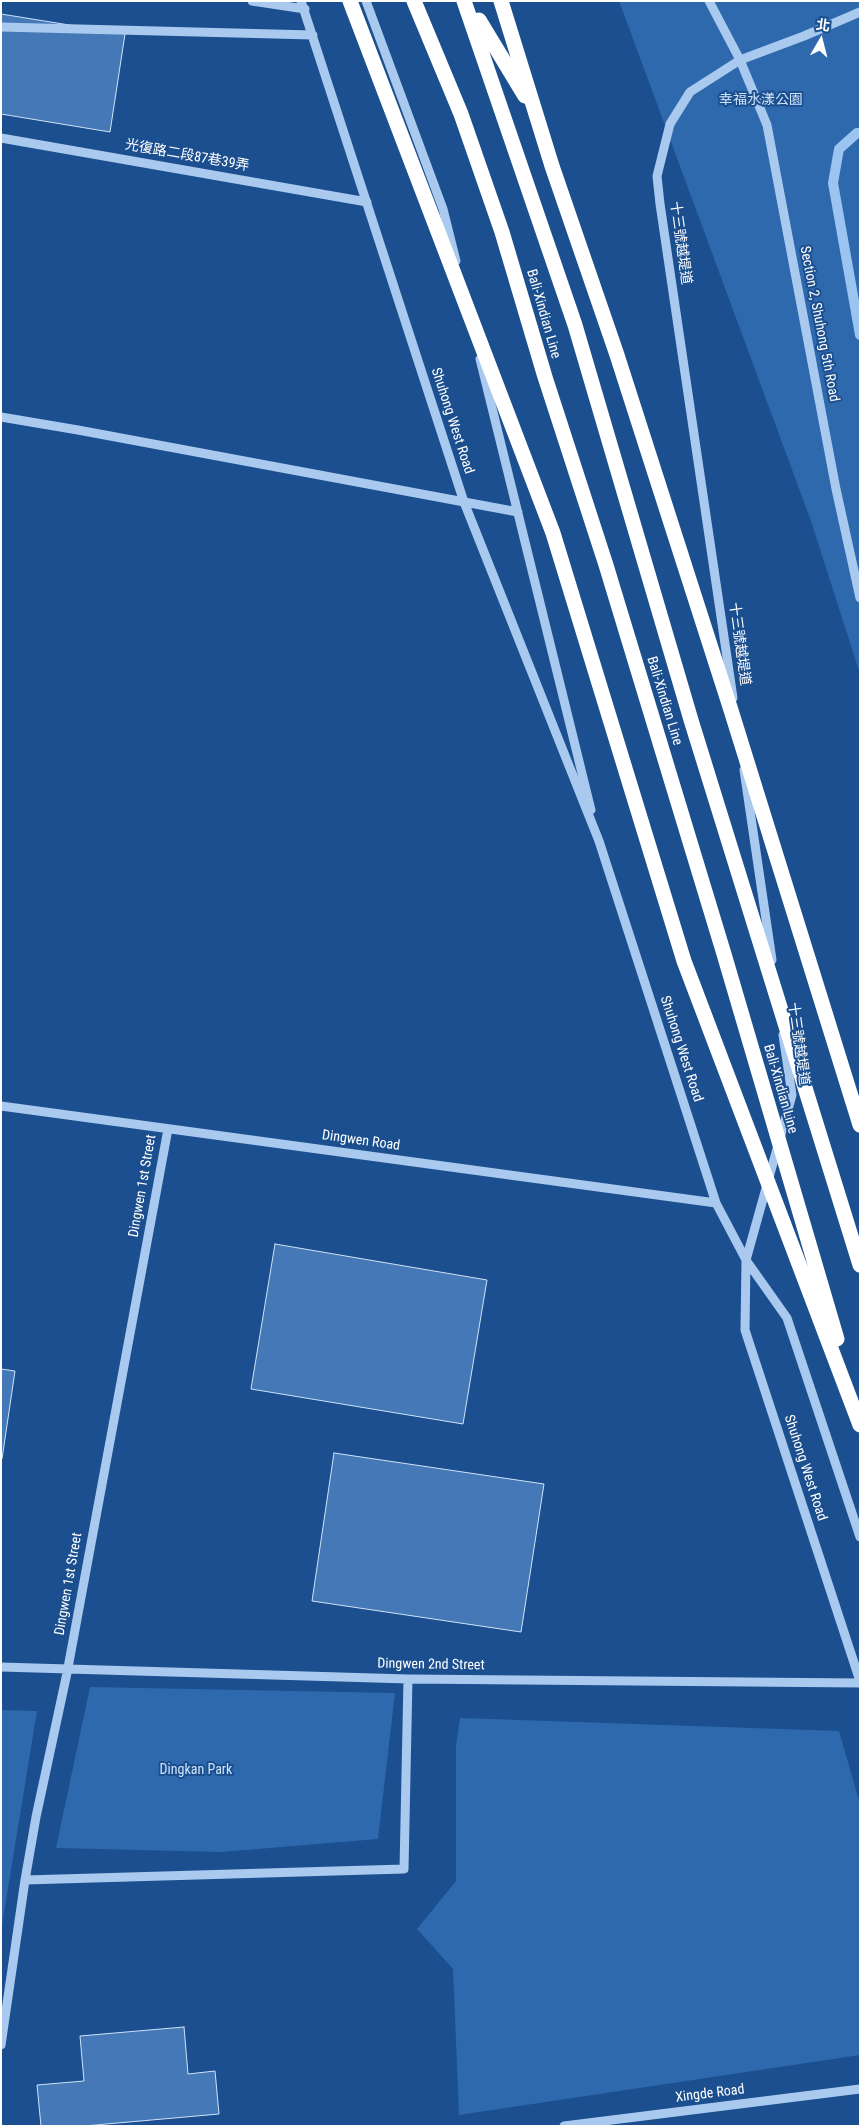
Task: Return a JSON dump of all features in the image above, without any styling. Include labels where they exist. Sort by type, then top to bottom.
[{"type":"highway","points":[[350,1],[553,533],[684,961],[860,1425]]},
{"type":"highway","name":"Bali-Xindian Line","points":[[414,1],[461,114],[502,232],[545,377],[606,565],[707,897],[860,1418]]},
{"type":"highway","name":"Bali-Xindian Line","points":[[464,1],[575,325],[694,729],[860,1265]]},
{"type":"highway","points":[[469,1],[485,33],[536,115]]},
{"type":"highway","points":[[500,1],[552,166],[618,355],[860,1124]]},
{"type":"street","points":[[252,1],[303,5]]},
{"type":"street","name":"Shuhong West Road","points":[[366,1],[443,209],[599,841]]},
{"type":"street","name":"Section 2, Shuhong 5th Road","points":[[709,1],[740,60],[768,125],[836,489],[860,598]]},
{"type":"street","name":"Shuhong West Road","points":[[303,5],[464,502],[599,841],[716,1203],[746,1260],[787,1318],[860,1537]]},
{"type":"street","name":"十三號越堤道","points":[[746,1260],[792,1095],[661,214],[658,176],[670,124],[690,92],[740,60],[860,12]]},
{"type":"street","points":[[1,27],[313,35]]},
{"type":"street","name":"光復路二段87巷39弄","points":[[1,138],[367,202]]},
{"type":"street","points":[[1,417],[518,512]]},
{"type":"street","name":"Dingwen Road","points":[[1,1106],[716,1203]]},
{"type":"street","name":"Dingwen 1st Street","points":[[1,2045],[25,1880],[68,1668],[168,1129]]},
{"type":"street","name":"Shuhong West Road","points":[[746,1260],[745,1330],[860,1682]]},
{"type":"street","name":"Dingwen 2nd Street","points":[[1,1667],[408,1678],[860,1682]]},
{"type":"street","points":[[25,1880],[404,1869],[408,1678]]},
{"type":"street","name":"Xingde Road","points":[[564,2126],[860,2089]]},
{"type":"green space","name":"幸福水漾公園","points":[[619,1],[860,1],[860,674],[811,521]]},
{"type":"green space","name":"Dingkan Park","points":[[90,1687],[395,1693],[378,1839],[222,1852],[56,1848]]},
{"type":"green space","points":[[1,1710],[37,1711],[1,1931]]},
{"type":"green space","points":[[460,1718],[839,1731],[860,1804],[860,2055],[459,2115],[453,1969],[417,1929],[456,1881],[456,1745]]},
{"type":"building","points":[[1,14],[125,34],[110,132],[1,114]]},
{"type":"building","points":[[275,1244],[487,1280],[463,1424],[251,1389]]},
{"type":"building","points":[[1,1369],[15,1371],[2,1459],[1,1459]]},
{"type":"building","points":[[334,1453],[544,1484],[521,1632],[312,1601]]},
{"type":"building","points":[[184,2027],[188,2074],[215,2071],[219,2114],[84,2126],[41,2126],[37,2085],[84,2081],[80,2036]]},
{"type":"waterway","points":[[860,133],[857,133],[839,149],[833,183],[860,335]]}]
